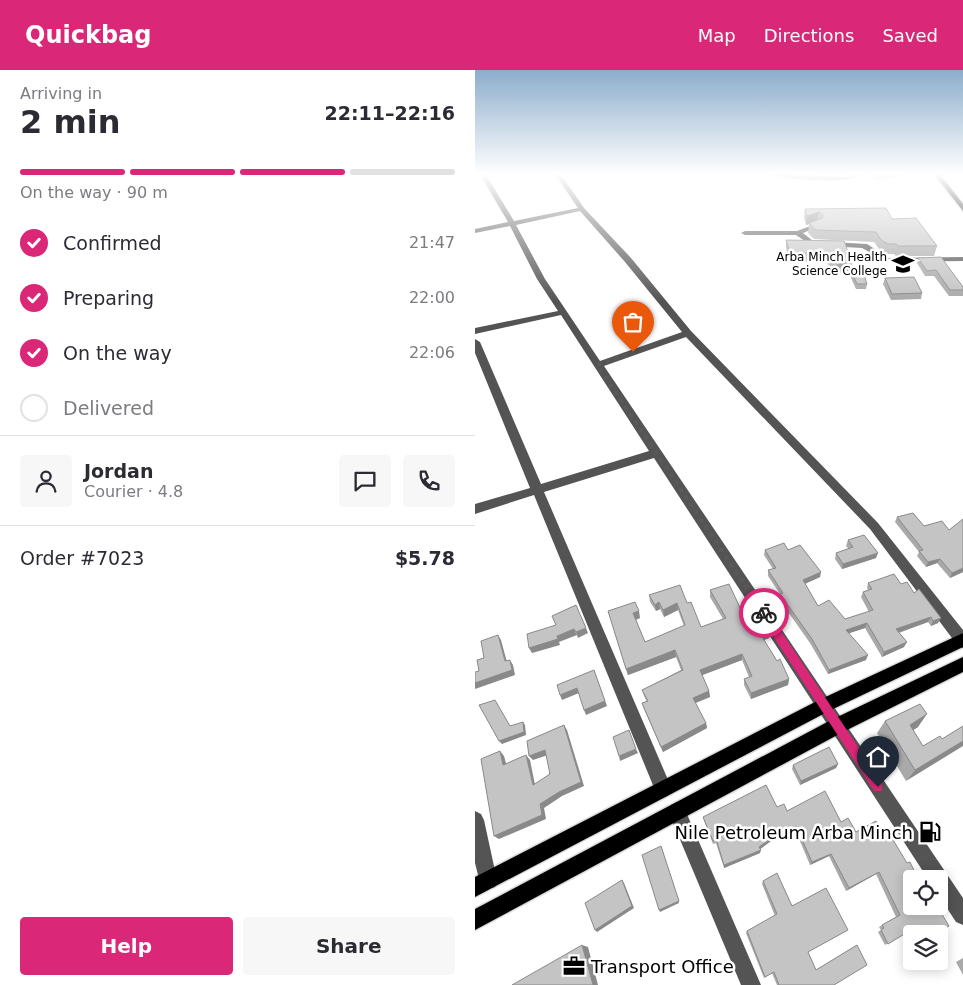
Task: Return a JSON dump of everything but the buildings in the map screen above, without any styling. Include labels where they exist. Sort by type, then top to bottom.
[{"type":"main road","points":[[481,883],[825,705],[963,640]]},
{"type":"main road","points":[[475,920],[837,726],[963,664]]},
{"type":"street","points":[[508,216],[541,279],[933,870]]},
{"type":"street","points":[[475,230],[548,216]]},
{"type":"street","points":[[587,216],[628,260],[688,334],[874,526],[963,640]]},
{"type":"street","points":[[745,233],[798,233],[818,225]]},
{"type":"street","points":[[798,233],[811,243],[864,246],[888,260],[963,259]]},
{"type":"street","points":[[475,331],[563,312]]},
{"type":"street","points":[[597,365],[688,334]]},
{"type":"street","points":[[475,342],[663,789]]},
{"type":"street","points":[[475,509],[657,453]]},
{"type":"street","points":[[677,811],[751,985]]},
{"type":"street","points":[[475,820],[481,883]]},
{"type":"street","points":[[948,893],[963,916]]},
{"type":"way so far","points":[[633,352],[597,365],[764,613]]},
{"type":"place","name":"Arba Minch Health Science College","points":[[903,264]]},
{"type":"place","name":"Nile Petroleum Arba Minch","points":[[930,832]]},
{"type":"place","name":"Transport Office","points":[[574,966]]},
{"type":"route","points":[[764,613],[878,787]]}]
